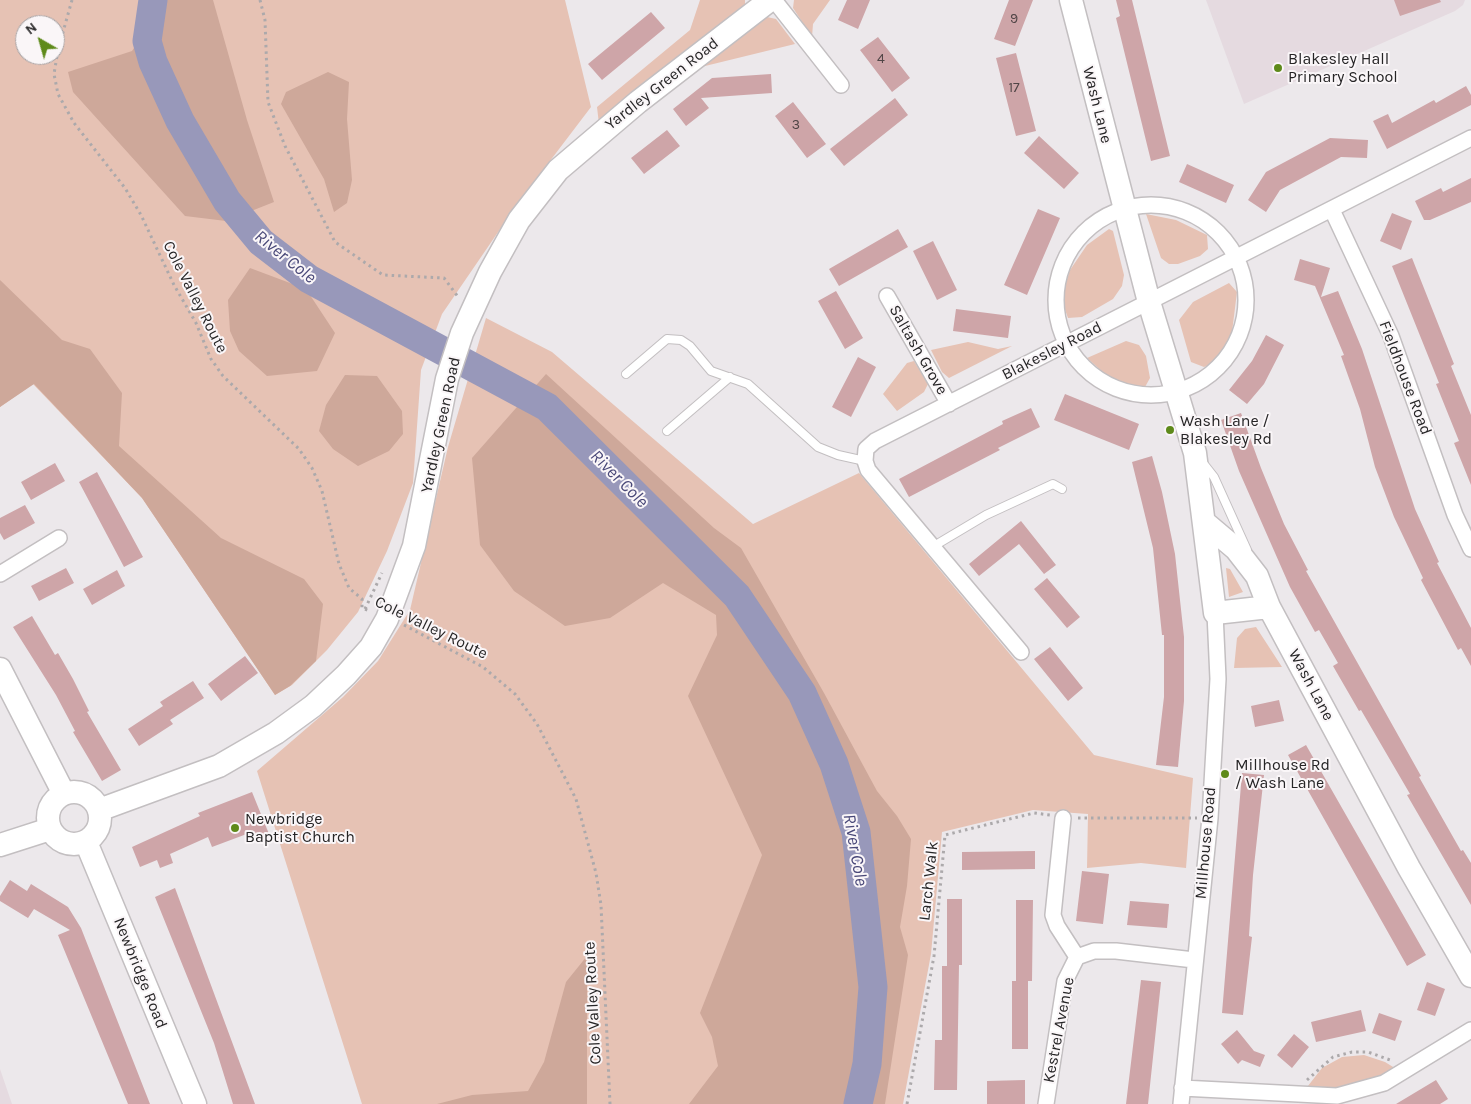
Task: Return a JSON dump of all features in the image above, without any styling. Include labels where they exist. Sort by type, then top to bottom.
[{"type":"street","name":"Yardley Green Road","points":[[99,810],[219,766],[276,733],[313,706],[346,675],[371,646],[387,619],[414,546],[447,379],[462,332],[490,272],[519,220],[558,170],[638,102],[770,0]]},
{"type":"street","points":[[774,0],[841,85]]},
{"type":"street","name":"Wash Lane","points":[[1071,0],[1149,302],[1195,454],[1204,522],[1236,549],[1251,566],[1269,607],[1410,868],[1471,976]]},
{"type":"street","name":"Blakesley Road","points":[[865,460],[866,449],[874,441],[1471,138]]},
{"type":"street","points":[[1153,206],[1181,210],[1199,218],[1214,230],[1237,257],[1246,296],[1241,332],[1233,349],[1208,377],[1175,393],[1154,396],[1134,394],[1114,388],[1095,378],[1080,364],[1065,344],[1056,312],[1056,292],[1059,274],[1066,256],[1077,240],[1090,227],[1106,216],[1124,209],[1153,206]]},
{"type":"street","name":"Fieldhouse Road","points":[[1332,210],[1391,336],[1455,514],[1471,549]]},
{"type":"street","name":"Saltash Grove","points":[[887,296],[949,404]]},
{"type":"street","points":[[865,460],[868,470],[1022,652]]},
{"type":"street","name":"Millhouse Road","points":[[1181,1104],[1194,960],[1210,818],[1218,679],[1215,613],[1204,522]]},
{"type":"street","points":[[0,574],[59,538]]},
{"type":"street","points":[[1215,613],[1269,607]]},
{"type":"street","points":[[0,670],[64,794]]},
{"type":"street","points":[[79,792],[96,802],[100,820],[97,831],[86,842],[66,844],[57,839],[50,829],[48,812],[52,804],[64,794],[79,792]]},
{"type":"street","points":[[1063,818],[1052,915],[1077,957]]},
{"type":"street","points":[[0,845],[50,829]]},
{"type":"street","name":"Newbridge Road","points":[[86,842],[195,1104]]},
{"type":"street","name":"Kestrel Avenue","points":[[1046,1104],[1065,981],[1077,957],[1094,951],[1116,951],[1194,960]]},
{"type":"street","points":[[1182,1088],[1337,1096],[1384,1084],[1471,1030]]},
{"type":"lane","points":[[626,374],[668,339],[681,340],[690,346],[711,371],[748,384],[818,447],[838,456],[865,460]]},
{"type":"lane","points":[[667,430],[730,377]]},
{"type":"lane","points":[[1195,454],[1214,477],[1249,553],[1251,566]]},
{"type":"lane","points":[[934,546],[986,515],[1053,484],[1062,489]]},
{"type":"path","name":"Cole Valley Route","points":[[72,0],[58,50],[54,74],[58,94],[74,123],[124,188],[141,215],[174,285],[196,323],[211,359],[223,376],[299,449],[312,468],[322,492],[339,564],[348,588],[362,599],[362,608],[402,624],[483,666],[515,694],[537,724],[576,799],[596,873],[601,905],[610,1104]]},
{"type":"path","points":[[260,0],[265,20],[268,102],[285,146],[336,242],[383,275],[444,278],[462,302]]},
{"type":"path","name":"Larch Walk","points":[[907,1104],[934,956],[945,835],[1034,813],[1063,818],[1210,818]]},
{"type":"path","points":[[1294,1095],[1314,1072],[1333,1057],[1352,1052],[1368,1052],[1391,1060],[1407,1069]]},
{"type":"shaded area","points":[[0,0],[565,0],[591,107],[518,203],[442,314],[421,370],[413,483],[387,551],[358,612],[327,650],[292,685],[275,695],[142,498],[33,384],[0,407]]},
{"type":"shaded area","points":[[158,0],[213,0],[247,120],[274,202],[226,221],[185,216],[73,92],[68,72],[132,51],[157,13]]},
{"type":"shaded area","points":[[700,0],[745,0],[745,5],[599,124],[597,107],[690,30]]},
{"type":"shaded area","points":[[794,0],[830,0],[813,24],[812,37],[793,8]]},
{"type":"shaded area","name":"Blakesley Hall Primary School","points":[[1206,0],[1465,0],[1463,5],[1455,11],[1244,104]]},
{"type":"shaded area","points":[[767,17],[776,19],[795,44],[701,67]]},
{"type":"shaded area","points":[[328,72],[349,82],[347,119],[352,180],[347,203],[334,212],[324,179],[281,104],[286,92]]},
{"type":"shaded area","points":[[1146,214],[1176,220],[1207,235],[1208,249],[1200,256],[1178,264],[1169,264],[1161,258]]},
{"type":"shaded area","points":[[1109,229],[1113,231],[1124,275],[1122,286],[1113,299],[1082,317],[1068,318],[1061,298],[1070,270],[1087,245]]},
{"type":"shaded area","points":[[250,268],[306,289],[335,333],[317,371],[267,376],[239,351],[230,331],[228,300]]},
{"type":"shaded area","points":[[0,280],[62,340],[90,349],[122,393],[119,446],[221,538],[304,579],[323,604],[316,661],[290,686],[275,695],[142,498],[34,384],[0,407]]},
{"type":"shaded area","points":[[1229,283],[1237,292],[1232,332],[1227,346],[1209,365],[1204,367],[1191,362],[1179,320],[1193,302]]},
{"type":"shaded area","points":[[486,318],[552,352],[753,524],[859,473],[1094,755],[1193,778],[1186,868],[1141,863],[1087,868],[1088,814],[1033,810],[942,832],[931,954],[903,1104],[362,1104],[257,771],[343,697],[378,661],[410,610],[448,447]]},
{"type":"shaded area","points":[[1126,341],[1139,345],[1146,356],[1150,378],[1145,387],[1132,388],[1106,375],[1087,358]]},
{"type":"shaded area","points":[[968,342],[998,349],[1012,346],[949,378],[942,372],[931,350]]},
{"type":"shaded area","points":[[914,361],[928,384],[924,392],[897,411],[883,394],[907,363]]},
{"type":"shaded area","points":[[546,374],[714,528],[741,548],[824,693],[877,791],[897,816],[911,839],[907,886],[900,927],[908,955],[885,1104],[689,1104],[718,1066],[712,1037],[700,1013],[762,855],[688,696],[717,635],[716,615],[663,583],[610,618],[565,626],[514,591],[480,545],[472,458]]},
{"type":"shaded area","points":[[345,375],[377,376],[402,411],[403,434],[389,451],[358,466],[333,449],[319,431],[326,405]]},
{"type":"shaded area","points":[[1226,568],[1230,569],[1243,592],[1229,597]]},
{"type":"shaded area","points":[[1256,627],[1282,667],[1234,668],[1237,638],[1245,629]]},
{"type":"shaded area","points":[[587,956],[587,1104],[437,1104],[472,1095],[528,1091],[544,1062],[566,982]]},
{"type":"shaded area","points":[[1364,1055],[1385,1062],[1398,1070],[1382,1079],[1336,1091],[1304,1091],[1322,1068],[1342,1057]]},
{"type":"shaded area","points":[[0,1069],[12,1104],[0,1104]]},
{"type":"building","points":[[847,0],[870,0],[858,29],[838,20]]},
{"type":"building","points":[[1009,0],[1033,0],[1015,46],[994,39]]},
{"type":"building","points":[[1116,0],[1132,0],[1170,156],[1151,161],[1116,18],[1120,16]]},
{"type":"building","points":[[1394,0],[1440,0],[1441,2],[1400,16]]},
{"type":"building","points":[[651,12],[665,28],[602,80],[588,64]]},
{"type":"building","points":[[878,37],[910,78],[892,92],[860,50]]},
{"type":"building","points":[[1016,53],[1036,131],[1016,136],[996,58]]},
{"type":"building","points":[[771,74],[772,93],[701,98],[709,108],[686,126],[673,109],[712,78]]},
{"type":"building","points":[[1466,86],[1471,95],[1471,105],[1387,149],[1373,121],[1388,114],[1392,123],[1434,100],[1436,103]]},
{"type":"building","points":[[895,98],[908,115],[844,166],[830,149]]},
{"type":"building","points":[[793,102],[826,144],[807,158],[775,116]]},
{"type":"building","points":[[667,130],[680,146],[644,174],[631,158]]},
{"type":"building","points":[[1039,136],[1079,173],[1064,189],[1024,153]]},
{"type":"building","points":[[1330,138],[1368,140],[1367,158],[1341,157],[1280,190],[1266,212],[1248,200],[1266,172]]},
{"type":"building","points":[[1187,164],[1234,185],[1226,203],[1179,182]]},
{"type":"building","points":[[1471,178],[1471,202],[1430,220],[1424,220],[1415,201],[1441,188],[1443,192]]},
{"type":"building","points":[[1038,209],[1060,218],[1027,295],[1004,285]]},
{"type":"building","points":[[1392,213],[1412,221],[1401,250],[1380,241]]},
{"type":"building","points":[[898,229],[908,247],[839,286],[829,269]]},
{"type":"building","points":[[933,241],[957,290],[937,300],[913,251]]},
{"type":"building","points":[[1412,258],[1454,364],[1451,366],[1471,415],[1471,485],[1454,443],[1459,441],[1436,384],[1439,383],[1392,266]]},
{"type":"building","points":[[1300,259],[1330,268],[1321,297],[1338,291],[1362,349],[1415,509],[1439,562],[1437,563],[1471,628],[1471,666],[1461,648],[1458,650],[1421,580],[1423,578],[1394,517],[1375,467],[1360,409],[1341,356],[1344,355],[1315,286],[1294,280]]},
{"type":"building","points":[[836,291],[863,338],[845,349],[818,301]]},
{"type":"building","points":[[956,309],[1011,316],[1008,338],[953,331]]},
{"type":"building","points":[[1266,335],[1284,345],[1264,384],[1247,404],[1229,390],[1252,361]]},
{"type":"building","points":[[858,357],[876,367],[851,417],[832,407]]},
{"type":"building","points":[[1065,394],[1139,424],[1129,450],[1054,420]]},
{"type":"building","points":[[1031,408],[1040,427],[909,497],[899,479],[1003,424],[1002,421]]},
{"type":"building","points":[[1241,413],[1284,524],[1308,570],[1306,571],[1421,776],[1419,777],[1461,851],[1463,850],[1471,863],[1471,905],[1407,795],[1410,794],[1333,666],[1338,663],[1319,630],[1315,632],[1290,587],[1239,471],[1221,420]]},
{"type":"building","points":[[1152,456],[1162,492],[1175,554],[1184,637],[1184,701],[1178,767],[1156,765],[1164,697],[1164,635],[1162,635],[1153,548],[1132,462]]},
{"type":"building","points":[[55,463],[65,481],[31,500],[21,482]]},
{"type":"building","points":[[97,472],[143,557],[124,567],[79,482]]},
{"type":"building","points":[[25,505],[35,523],[4,540],[0,533],[0,518]]},
{"type":"building","points":[[1021,521],[1056,565],[1044,574],[1019,544],[979,576],[969,564]]},
{"type":"building","points":[[66,568],[74,583],[39,601],[31,586]]},
{"type":"building","points":[[117,570],[125,586],[92,605],[83,589]]},
{"type":"building","points":[[1047,578],[1080,617],[1067,628],[1034,589]]},
{"type":"building","points":[[32,616],[55,655],[58,653],[89,711],[87,712],[121,770],[102,781],[73,732],[75,731],[56,695],[13,627]]},
{"type":"building","points":[[1050,647],[1083,688],[1068,701],[1034,659]]},
{"type":"building","points":[[245,656],[258,673],[221,701],[208,684]]},
{"type":"building","points":[[193,681],[204,698],[170,720],[173,724],[139,746],[128,729],[163,706],[160,702]]},
{"type":"building","points":[[1279,700],[1284,721],[1255,727],[1251,706]]},
{"type":"building","points":[[1306,745],[1426,955],[1407,966],[1288,755]]},
{"type":"building","points":[[1242,773],[1264,775],[1253,875],[1249,936],[1252,937],[1243,1015],[1222,1013]]},
{"type":"building","points":[[252,792],[269,834],[255,840],[252,832],[212,847],[208,837],[170,854],[173,863],[160,868],[157,860],[140,867],[132,847],[200,816],[198,813]]},
{"type":"building","points":[[1035,851],[1035,869],[962,870],[962,852]]},
{"type":"building","points":[[1082,871],[1109,874],[1103,924],[1076,921]]},
{"type":"building","points":[[10,880],[27,891],[31,884],[68,907],[81,928],[150,1104],[128,1104],[58,935],[70,930],[34,909],[28,918],[0,901],[0,896]]},
{"type":"building","points":[[175,888],[255,1104],[233,1104],[214,1043],[155,897]]},
{"type":"building","points":[[947,899],[962,899],[962,965],[959,965],[957,1090],[934,1090],[935,1040],[942,1040],[942,966],[947,966]]},
{"type":"building","points":[[1016,900],[1033,900],[1032,981],[1028,981],[1028,1049],[1012,1049],[1012,981],[1016,981]]},
{"type":"building","points":[[1130,901],[1169,904],[1167,928],[1127,925]]},
{"type":"building","points":[[1141,980],[1161,982],[1148,1104],[1126,1104]]},
{"type":"building","points":[[1427,982],[1445,989],[1435,1016],[1417,1010]]},
{"type":"building","points":[[1361,1010],[1366,1031],[1316,1042],[1311,1022]]},
{"type":"building","points":[[1379,1013],[1402,1021],[1395,1041],[1372,1033]]},
{"type":"building","points":[[1237,1030],[1254,1051],[1265,1055],[1260,1067],[1242,1060],[1238,1064],[1221,1044]]},
{"type":"building","points":[[1294,1034],[1309,1047],[1292,1068],[1277,1055]]},
{"type":"building","points":[[1025,1080],[1025,1104],[987,1104],[987,1081]]},
{"type":"building","points":[[1436,1080],[1448,1099],[1440,1104],[1396,1104]]},
{"type":"waterway","name":"River Cole","points":[[153,0],[147,41],[153,62],[180,121],[227,201],[261,242],[309,279],[547,407],[737,596],[802,693],[834,764],[856,832],[873,987],[867,1064],[858,1104]]},
{"type":"place","name":"Blakesley Hall Primary School","points":[[1278,68]]},
{"type":"place","name":"Wash Lane / Blakesley Rd","points":[[1170,430]]},
{"type":"place","name":"Millhouse Rd / Wash Lane","points":[[1225,774]]},
{"type":"place","name":"Newbridge Baptist Church","points":[[235,828]]}]
